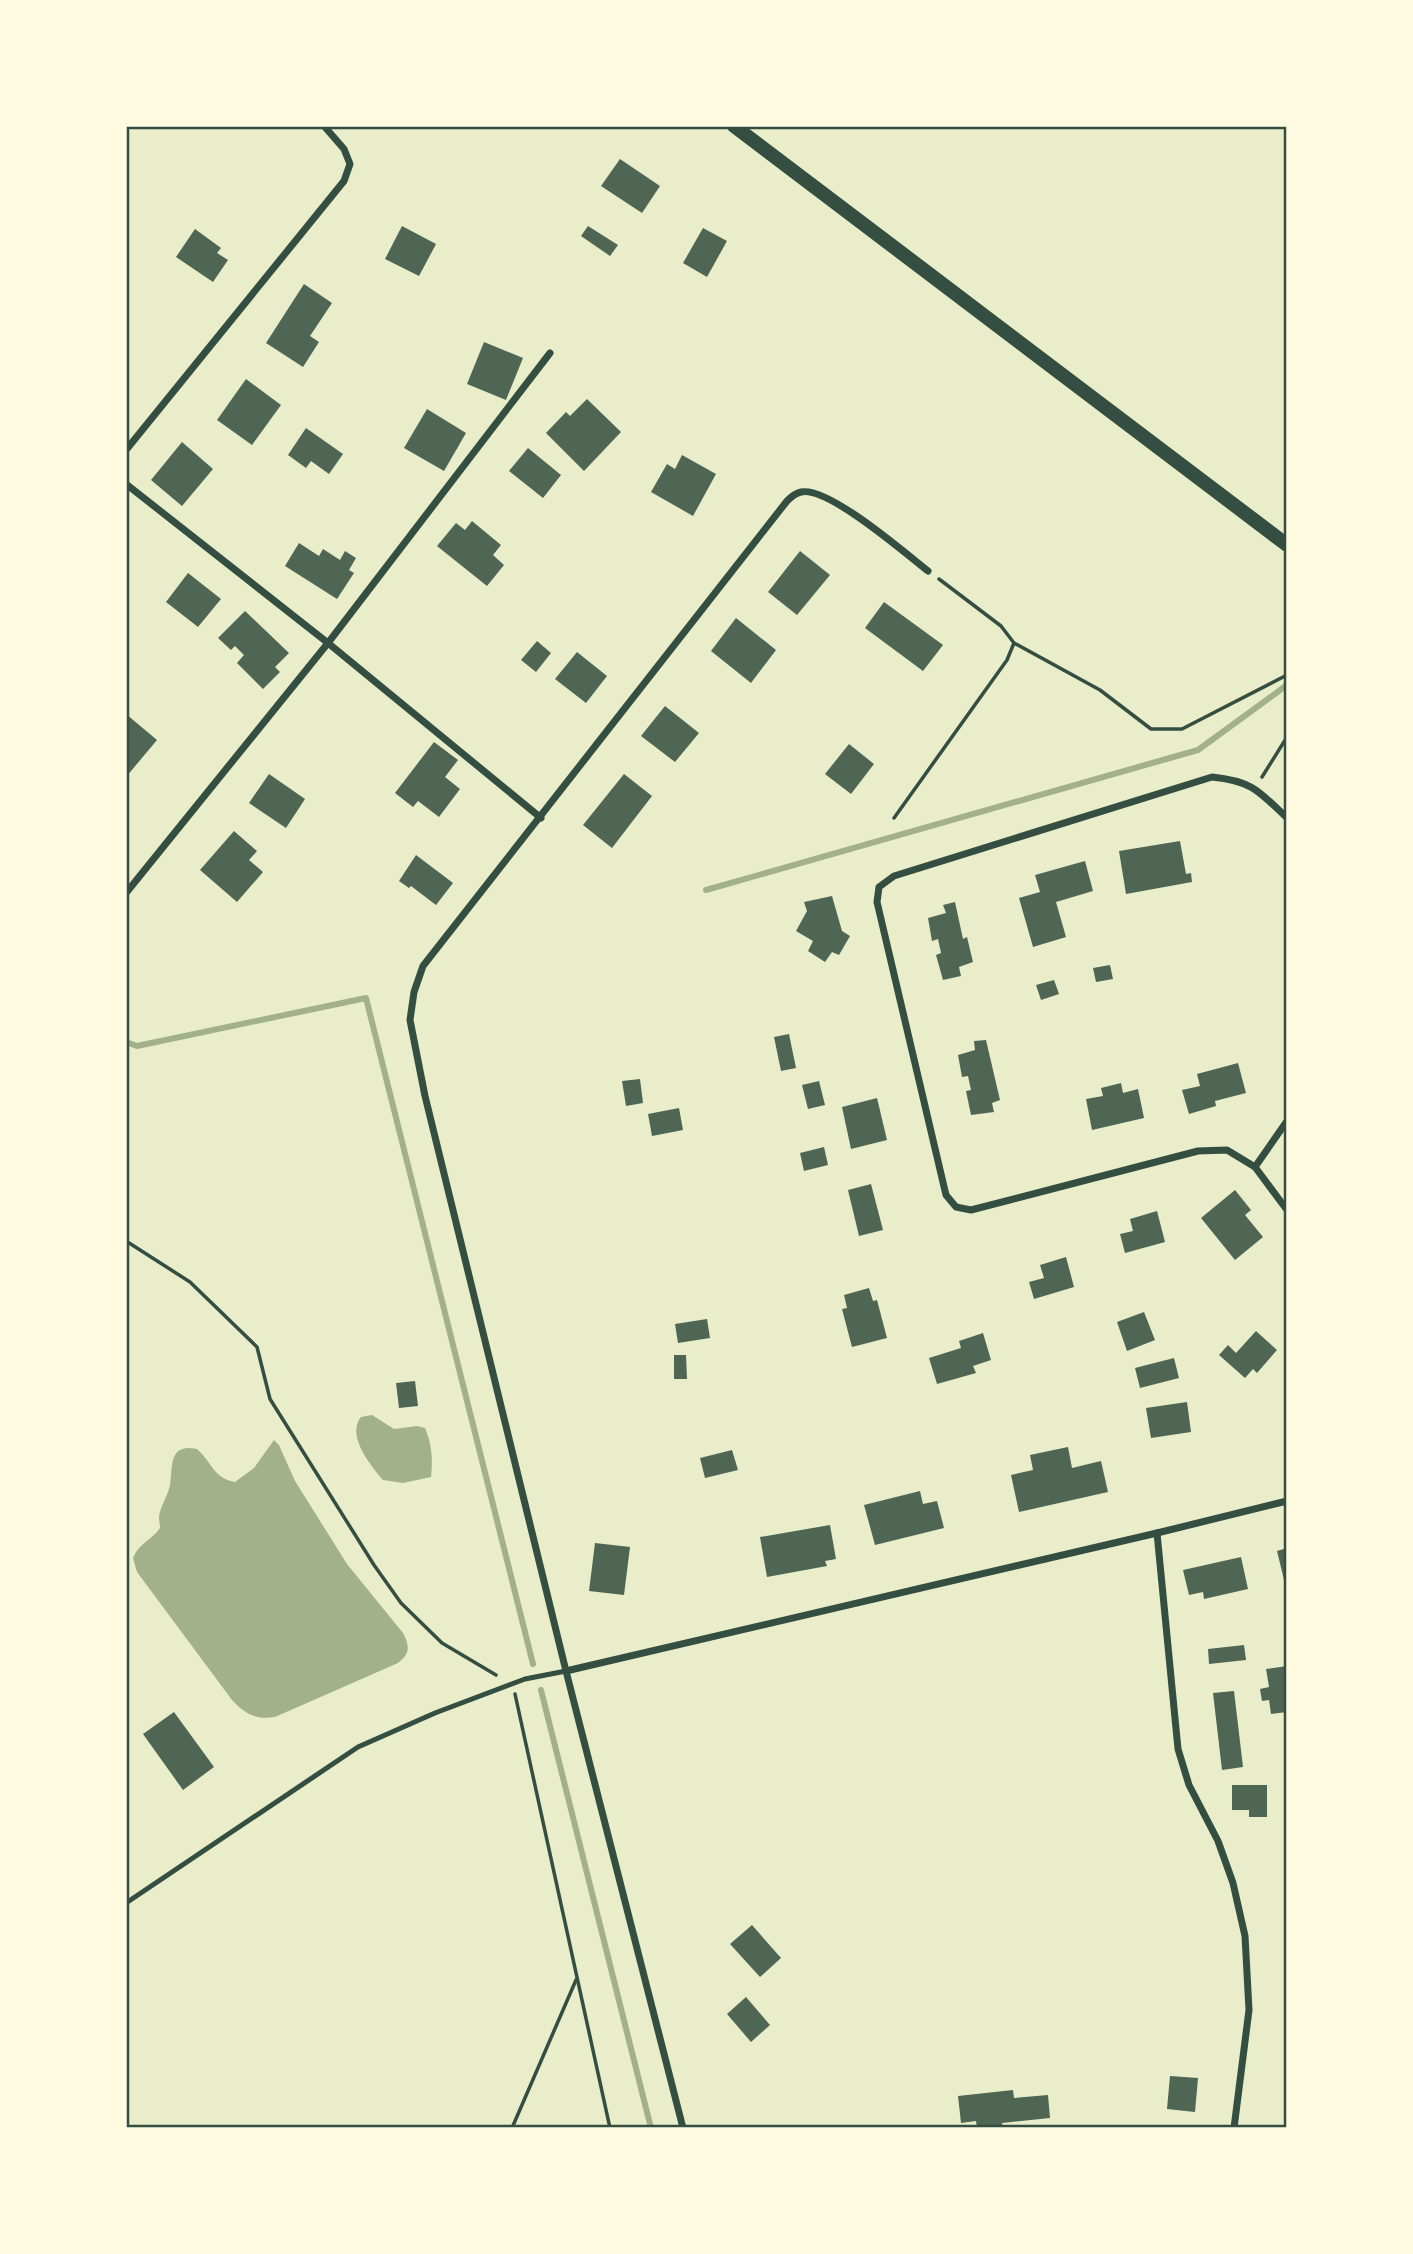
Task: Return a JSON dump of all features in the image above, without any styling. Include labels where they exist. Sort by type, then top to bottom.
[{"type":"main road","points":[[734,126],[1287,545]]},
{"type":"street","points":[[126,450],[344,181],[350,164],[344,149],[324,126]]},
{"type":"street","points":[[126,893],[328,643],[550,353]]},
{"type":"street","points":[[126,484],[328,643],[541,818]]},
{"type":"street","points":[[683,2128],[566,1671],[425,1096],[410,1020],[414,992],[423,966],[443,938],[541,818],[787,501],[801,492],[821,495],[859,517],[928,571]]},
{"type":"street","points":[[1287,818],[1256,788],[1234,779],[1212,777],[894,876],[879,887],[877,902],[946,1195],[956,1207],[971,1210],[1198,1151],[1227,1150],[1255,1167],[1287,1210]]},
{"type":"street","points":[[1255,1167],[1287,1121]]},
{"type":"street","points":[[566,1671],[1287,1501]]},
{"type":"street","points":[[1157,1533],[1178,1749],[1189,1785],[1218,1841],[1233,1883],[1245,1936],[1249,2010],[1234,2128]]},
{"type":"lane","points":[[126,1903],[358,1747],[435,1713],[525,1679],[566,1671]]},
{"type":"path","points":[[928,571],[1001,626],[1014,643],[1100,690],[1151,729],[1182,729],[1287,675]]},
{"type":"path","points":[[894,818],[1007,660],[1014,643]]},
{"type":"path","points":[[1256,788],[1287,737]]},
{"type":"path","points":[[126,1241],[190,1282],[257,1347],[270,1399],[401,1604],[442,1643],[513,1685],[610,2128]]},
{"type":"path","points":[[512,2128],[577,1978]]},
{"type":"shaded area","points":[[372,1415],[394,1429],[417,1426],[425,1428],[431,1452],[431,1477],[403,1483],[383,1480],[362,1450],[356,1432],[361,1417]]},
{"type":"shaded area","points":[[274,1440],[279,1445],[295,1481],[347,1564],[403,1633],[408,1650],[398,1663],[275,1717],[262,1718],[246,1712],[232,1700],[137,1572],[133,1558],[138,1549],[160,1528],[159,1517],[177,1453],[188,1448],[197,1449],[217,1473],[235,1482],[254,1468]]},
{"type":"building","points":[[620,159],[660,186],[642,213],[601,186]]},
{"type":"building","points":[[402,226],[436,244],[419,276],[385,259]]},
{"type":"building","points":[[588,226],[618,245],[610,256],[581,236]]},
{"type":"building","points":[[703,228],[727,241],[707,277],[683,263]]},
{"type":"building","points":[[195,229],[221,248],[217,253],[228,260],[213,282],[176,257]]},
{"type":"building","points":[[304,284],[332,303],[310,336],[319,342],[303,367],[266,343]]},
{"type":"building","points":[[484,342],[523,358],[506,400],[467,384]]},
{"type":"building","points":[[246,379],[281,405],[252,445],[217,420]]},
{"type":"building","points":[[587,399],[621,432],[584,471],[546,433],[566,412],[570,416]]},
{"type":"building","points":[[427,409],[466,433],[444,471],[404,448]]},
{"type":"building","points":[[306,428],[343,454],[329,474],[311,461],[306,468],[288,455]]},
{"type":"building","points":[[182,442],[213,469],[182,506],[151,480]]},
{"type":"building","points":[[528,448],[561,475],[543,498],[509,471]]},
{"type":"building","points":[[682,455],[716,474],[693,516],[651,492],[667,464],[675,469]]},
{"type":"building","points":[[472,521],[501,545],[493,555],[504,565],[487,586],[437,546],[456,523],[465,530]]},
{"type":"building","points":[[299,543],[319,556],[323,549],[340,560],[345,551],[356,558],[349,570],[354,573],[337,599],[285,566]]},
{"type":"building","points":[[800,551],[830,575],[797,615],[768,592]]},
{"type":"building","points":[[188,573],[221,599],[198,627],[166,602]]},
{"type":"building","points":[[884,602],[943,645],[923,671],[865,628]]},
{"type":"building","points":[[245,611],[289,653],[275,667],[280,672],[263,689],[237,663],[244,655],[235,646],[231,650],[218,638]]},
{"type":"building","points":[[736,618],[776,650],[751,683],[711,651]]},
{"type":"building","points":[[537,641],[551,653],[536,672],[521,660]]},
{"type":"building","points":[[577,652],[607,676],[586,703],[555,679]]},
{"type":"building","points":[[665,706],[699,733],[675,762],[641,736]]},
{"type":"building","points":[[126,714],[157,740],[126,777]]},
{"type":"building","points":[[434,742],[458,760],[445,777],[460,789],[439,817],[418,801],[413,807],[395,793]]},
{"type":"building","points":[[849,744],[874,764],[851,794],[825,774]]},
{"type":"building","points":[[269,774],[305,799],[286,828],[249,803]]},
{"type":"building","points":[[624,774],[652,796],[612,848],[583,825]]},
{"type":"building","points":[[234,831],[257,851],[249,860],[263,872],[237,902],[200,870]]},
{"type":"building","points":[[1180,841],[1186,874],[1191,873],[1192,882],[1126,894],[1119,851]]},
{"type":"building","points":[[416,855],[453,883],[436,905],[411,886],[409,888],[399,881]]},
{"type":"building","points":[[1085,861],[1093,891],[1056,902],[1066,937],[1033,947],[1019,898],[1040,892],[1035,875]]},
{"type":"building","points":[[832,896],[842,931],[850,936],[839,955],[832,952],[825,962],[808,951],[813,941],[796,931],[807,911],[804,902]]},
{"type":"building","points":[[955,902],[963,939],[967,937],[973,962],[959,967],[961,976],[943,980],[936,955],[941,953],[938,939],[932,941],[928,918],[946,913],[943,905]]},
{"type":"building","points":[[1110,965],[1113,979],[1096,982],[1093,968]]},
{"type":"building","points":[[1054,980],[1059,994],[1041,1000],[1036,985]]},
{"type":"building","points":[[789,1034],[796,1068],[781,1071],[774,1037]]},
{"type":"building","points":[[986,1040],[1000,1100],[992,1103],[994,1112],[971,1115],[966,1091],[971,1090],[968,1076],[962,1077],[958,1055],[975,1050],[974,1041]]},
{"type":"building","points":[[1238,1063],[1246,1093],[1215,1101],[1216,1106],[1189,1114],[1182,1090],[1200,1086],[1197,1074]]},
{"type":"building","points":[[640,1079],[643,1103],[626,1106],[622,1081]]},
{"type":"building","points":[[819,1081],[825,1105],[808,1109],[802,1085]]},
{"type":"building","points":[[1121,1083],[1123,1093],[1138,1089],[1144,1118],[1092,1130],[1086,1099],[1103,1096],[1101,1088]]},
{"type":"building","points":[[877,1098],[887,1140],[851,1149],[842,1107]]},
{"type":"building","points":[[679,1108],[683,1130],[652,1136],[648,1114]]},
{"type":"building","points":[[824,1147],[828,1165],[804,1171],[800,1153]]},
{"type":"building","points":[[871,1184],[883,1230],[859,1236],[848,1190]]},
{"type":"building","points":[[1235,1190],[1251,1210],[1245,1215],[1263,1237],[1235,1260],[1201,1218]]},
{"type":"building","points":[[1157,1211],[1165,1242],[1125,1253],[1120,1234],[1133,1231],[1130,1219]]},
{"type":"building","points":[[1066,1257],[1074,1287],[1034,1299],[1029,1282],[1044,1278],[1040,1265]]},
{"type":"building","points":[[869,1288],[873,1301],[877,1300],[887,1338],[852,1347],[842,1309],[847,1308],[844,1295]]},
{"type":"building","points":[[1144,1312],[1155,1340],[1127,1351],[1117,1322]]},
{"type":"building","points":[[707,1319],[710,1338],[678,1343],[675,1324]]},
{"type":"building","points":[[1256,1331],[1277,1350],[1257,1373],[1253,1369],[1245,1378],[1219,1355],[1228,1345],[1236,1353]]},
{"type":"building","points":[[983,1333],[991,1360],[973,1366],[976,1373],[937,1384],[929,1358],[961,1348],[959,1341]]},
{"type":"building","points":[[674,1355],[686,1355],[687,1379],[674,1379]]},
{"type":"building","points":[[1174,1358],[1179,1378],[1140,1388],[1135,1368]]},
{"type":"building","points":[[415,1381],[418,1406],[399,1408],[396,1383]]},
{"type":"building","points":[[1187,1402],[1191,1432],[1151,1438],[1146,1408]]},
{"type":"building","points":[[1068,1447],[1072,1468],[1101,1461],[1108,1492],[1019,1512],[1011,1475],[1033,1470],[1030,1455]]},
{"type":"building","points":[[732,1450],[738,1470],[705,1478],[700,1458]]},
{"type":"building","points":[[920,1491],[923,1504],[937,1501],[944,1528],[875,1545],[864,1505]]},
{"type":"building","points":[[830,1525],[836,1559],[825,1561],[827,1566],[767,1577],[760,1537]]},
{"type":"building","points":[[595,1543],[630,1547],[624,1595],[589,1591]]},
{"type":"building","points":[[1287,1548],[1287,1587],[1286,1588],[1277,1551]]},
{"type":"building","points":[[1241,1557],[1248,1589],[1204,1599],[1203,1592],[1189,1595],[1183,1570]]},
{"type":"building","points":[[1244,1645],[1246,1660],[1209,1664],[1208,1649]]},
{"type":"building","points":[[1287,1666],[1287,1712],[1271,1714],[1269,1700],[1262,1701],[1260,1689],[1269,1687],[1266,1669]]},
{"type":"building","points":[[1234,1691],[1243,1767],[1222,1770],[1213,1693]]},
{"type":"building","points":[[174,1712],[214,1767],[183,1790],[143,1734]]},
{"type":"building","points":[[1232,1785],[1267,1785],[1267,1817],[1249,1817],[1249,1810],[1232,1810]]},
{"type":"building","points":[[752,1925],[781,1958],[760,1977],[730,1944]]},
{"type":"building","points":[[746,1997],[770,2025],[751,2042],[727,2014]]},
{"type":"building","points":[[1170,2076],[1198,2078],[1195,2112],[1167,2109]]},
{"type":"building","points":[[1013,2090],[1014,2098],[1048,2095],[1050,2118],[1002,2123],[1003,2128],[977,2128],[976,2121],[961,2123],[958,2096]]},
{"type":"waterway","points":[[706,890],[1198,750],[1287,685]]},
{"type":"waterway","points":[[126,1042],[137,1046],[366,998],[533,1664]]},
{"type":"waterway","points":[[541,1690],[651,2128]]}]
